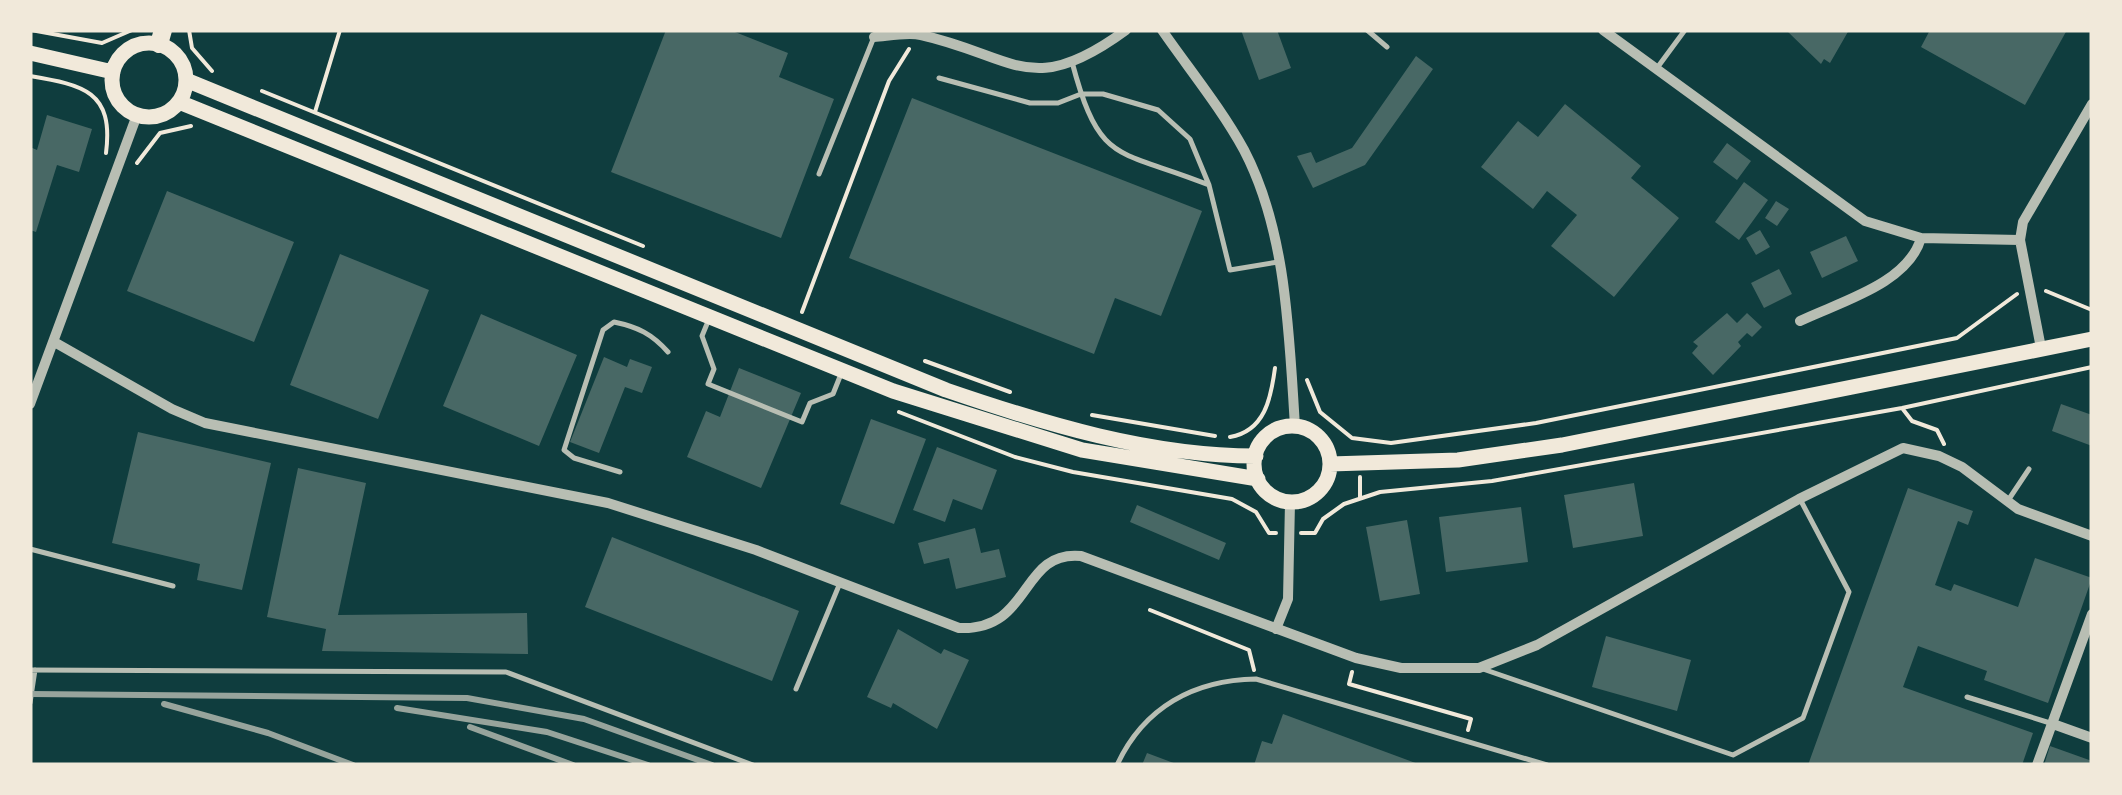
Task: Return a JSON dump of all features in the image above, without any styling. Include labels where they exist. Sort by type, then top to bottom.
[{"type":"main road","points":[[161,37],[178,58],[186,80],[179,102],[160,115],[137,114],[120,102],[113,72],[125,52],[161,37]]},
{"type":"main road","points":[[30,53],[113,72]]},
{"type":"main road","points":[[186,80],[946,390],[1037,420],[1194,453],[1256,456]]},
{"type":"main road","points":[[179,102],[842,371],[974,419],[1064,446],[1156,465],[1258,479]]},
{"type":"main road","points":[[709,317],[713,308],[800,343],[818,340]]},
{"type":"main road","points":[[1330,464],[1458,460],[1562,445],[2092,339]]},
{"type":"main road","points":[[1295,426],[1324,443],[1330,464],[1322,487],[1314,496],[1290,502],[1268,494],[1258,479],[1256,456],[1272,432],[1295,426]]},
{"type":"street","points":[[874,37],[918,34],[1011,68],[1056,67],[1094,54],[1126,30]]},
{"type":"street","points":[[1162,30],[1243,150],[1259,186],[1278,262],[1295,426]]},
{"type":"street","points":[[1603,30],[1865,222],[1921,238],[2020,240]]},
{"type":"street","points":[[2042,348],[2020,240],[2030,205],[2092,104]]},
{"type":"street","points":[[30,404],[56,343],[137,114]]},
{"type":"street","points":[[1800,322],[1899,272],[1916,256],[1921,238]]},
{"type":"street","points":[[56,343],[172,409],[206,423],[608,503],[722,538],[936,620],[975,628],[1004,617],[1052,559],[1080,556],[1356,658],[1434,671],[1478,668],[1536,644],[1888,451],[1918,449],[1940,456],[1962,467],[2007,502],[2092,536]]},
{"type":"street","points":[[1276,630],[1288,599],[1290,502]]},
{"type":"street","points":[[2038,765],[2092,614]]},
{"type":"street","points":[[2053,724],[2092,738]]},
{"type":"lane","points":[[1367,30],[1387,48]]},
{"type":"lane","points":[[1657,68],[1685,30]]},
{"type":"lane","points":[[820,174],[874,37]]},
{"type":"lane","points":[[1072,62],[1091,125],[1108,146],[1209,185]]},
{"type":"lane","points":[[939,78],[1030,103],[1058,103],[1081,94],[1102,94],[1137,103],[1174,120],[1190,139],[1209,185],[1230,270],[1278,262]]},
{"type":"lane","points":[[709,317],[702,336],[714,369],[708,384],[802,422],[810,403],[833,394],[842,371]]},
{"type":"lane","points":[[620,472],[574,458],[564,450],[603,330],[614,322],[627,325],[653,335],[668,352]]},
{"type":"lane","points":[[2007,502],[2030,470]]},
{"type":"lane","points":[[1478,668],[1734,755],[1803,718],[1850,592],[1799,498]]},
{"type":"lane","points":[[30,549],[172,586]]},
{"type":"lane","points":[[796,689],[840,583]]},
{"type":"lane","points":[[30,703],[32,670],[506,672],[752,765]]},
{"type":"lane","points":[[1117,765],[1138,728],[1162,707],[1222,680],[1256,679],[1547,765]]},
{"type":"lane","points":[[1968,697],[2053,724]]},
{"type":"path","points":[[31,30],[102,43],[132,30]]},
{"type":"path","points":[[189,30],[192,48],[206,67],[221,75]]},
{"type":"path","points":[[309,132],[340,30]]},
{"type":"path","points":[[802,312],[890,81],[918,34]]},
{"type":"path","points":[[30,76],[89,90],[100,100],[107,118],[106,157]]},
{"type":"path","points":[[253,87],[647,248]]},
{"type":"path","points":[[134,166],[160,133],[174,127],[200,128]]},
{"type":"path","points":[[1314,403],[1360,441],[1391,444],[1536,423],[1957,338],[2019,293],[2053,293],[2091,310],[2092,326]]},
{"type":"path","points":[[786,306],[818,319]]},
{"type":"path","points":[[922,360],[1022,396]]},
{"type":"path","points":[[1315,533],[1323,519],[1344,504],[1380,492],[1492,481],[1902,408],[2092,367]]},
{"type":"path","points":[[1088,414],[1227,437],[1250,428],[1270,404]]},
{"type":"path","points":[[1902,408],[1912,421],[1942,436],[1940,456]]},
{"type":"path","points":[[1150,610],[1249,650],[1256,679]]},
{"type":"path","points":[[1356,658],[1349,684],[1471,719],[1465,740]]},
{"type":"building","points":[[666,30],[730,30],[788,53],[779,77],[834,99],[781,238],[611,172]]},
{"type":"building","points":[[1241,30],[1277,30],[1291,68],[1259,80]]},
{"type":"building","points":[[1786,30],[1849,30],[1830,63],[1824,59],[1821,64]]},
{"type":"building","points":[[1930,30],[2067,30],[2025,105],[1921,47]]},
{"type":"building","points":[[1416,56],[1433,69],[1365,165],[1313,188],[1297,156],[1311,152],[1316,163],[1352,148]]},
{"type":"building","points":[[912,98],[1202,211],[1161,316],[1115,298],[1094,354],[849,258]]},
{"type":"building","points":[[1565,104],[1641,166],[1631,178],[1679,218],[1614,297],[1551,246],[1577,215],[1547,191],[1533,209],[1481,167],[1518,121],[1538,137]]},
{"type":"building","points":[[47,115],[92,129],[79,172],[57,165],[36,232],[30,230],[30,147],[37,150]]},
{"type":"building","points":[[1727,143],[1751,161],[1737,180],[1713,162]]},
{"type":"building","points":[[1744,182],[1768,200],[1739,240],[1715,222]]},
{"type":"building","points":[[167,191],[294,242],[254,342],[127,291]]},
{"type":"building","points":[[1776,201],[1789,209],[1777,226],[1765,218]]},
{"type":"building","points":[[1760,230],[1770,247],[1756,255],[1746,238]]},
{"type":"building","points":[[1846,236],[1858,261],[1822,278],[1810,252]]},
{"type":"building","points":[[340,254],[429,290],[378,419],[290,385]]},
{"type":"building","points":[[1779,269],[1792,294],[1764,308],[1751,283]]},
{"type":"building","points":[[1727,313],[1737,323],[1747,313],[1762,327],[1752,337],[1747,333],[1738,342],[1741,346],[1713,375],[1692,353],[1698,346],[1693,342]]},
{"type":"building","points":[[481,314],[577,355],[539,446],[443,406]]},
{"type":"building","points":[[604,357],[627,367],[630,359],[652,367],[642,393],[625,387],[599,453],[570,442]]},
{"type":"building","points":[[739,368],[801,393],[761,488],[687,457],[706,411],[720,417]]},
{"type":"building","points":[[2061,404],[2092,415],[2092,446],[2052,431]]},
{"type":"building","points":[[871,419],[926,439],[894,524],[840,504]]},
{"type":"building","points":[[138,432],[271,463],[242,590],[197,580],[200,564],[112,543]]},
{"type":"building","points":[[937,447],[997,470],[982,510],[953,499],[945,522],[913,510]]},
{"type":"building","points":[[298,468],[366,483],[338,615],[527,613],[528,654],[322,651],[326,629],[267,617]]},
{"type":"building","points":[[1634,483],[1643,536],[1573,548],[1564,495]]},
{"type":"building","points":[[1908,488],[1973,511],[1968,525],[1958,521],[1935,585],[1951,591],[1954,584],[2018,607],[2035,558],[2092,578],[2048,703],[1984,680],[1987,671],[1918,646],[1903,687],[2033,733],[2022,765],[1808,765]]},
{"type":"building","points":[[1137,505],[1226,543],[1219,560],[1130,522]]},
{"type":"building","points":[[1521,507],[1528,562],[1446,572],[1439,517]]},
{"type":"building","points":[[1407,520],[1420,594],[1380,601],[1366,527]]},
{"type":"building","points":[[975,528],[981,553],[999,549],[1006,577],[956,589],[949,558],[924,564],[918,543]]},
{"type":"building","points":[[612,537],[799,611],[772,681],[585,607]]},
{"type":"building","points":[[898,629],[941,654],[944,649],[969,660],[937,729],[893,703],[891,708],[867,697]]},
{"type":"building","points":[[1606,636],[1691,660],[1677,711],[1592,687]]},
{"type":"building","points":[[1283,714],[1421,765],[1254,765],[1262,741],[1272,744]]},
{"type":"building","points":[[2050,746],[2092,761],[2092,765],[2044,765]]},
{"type":"building","points":[[1147,753],[1179,765],[1142,765]]},
{"type":"railway","points":[[30,694],[467,698],[584,719],[712,765]]},
{"type":"railway","points":[[164,704],[268,733],[353,765]]},
{"type":"railway","points":[[397,708],[547,732],[648,765]]},
{"type":"railway","points":[[470,727],[573,765]]}]
